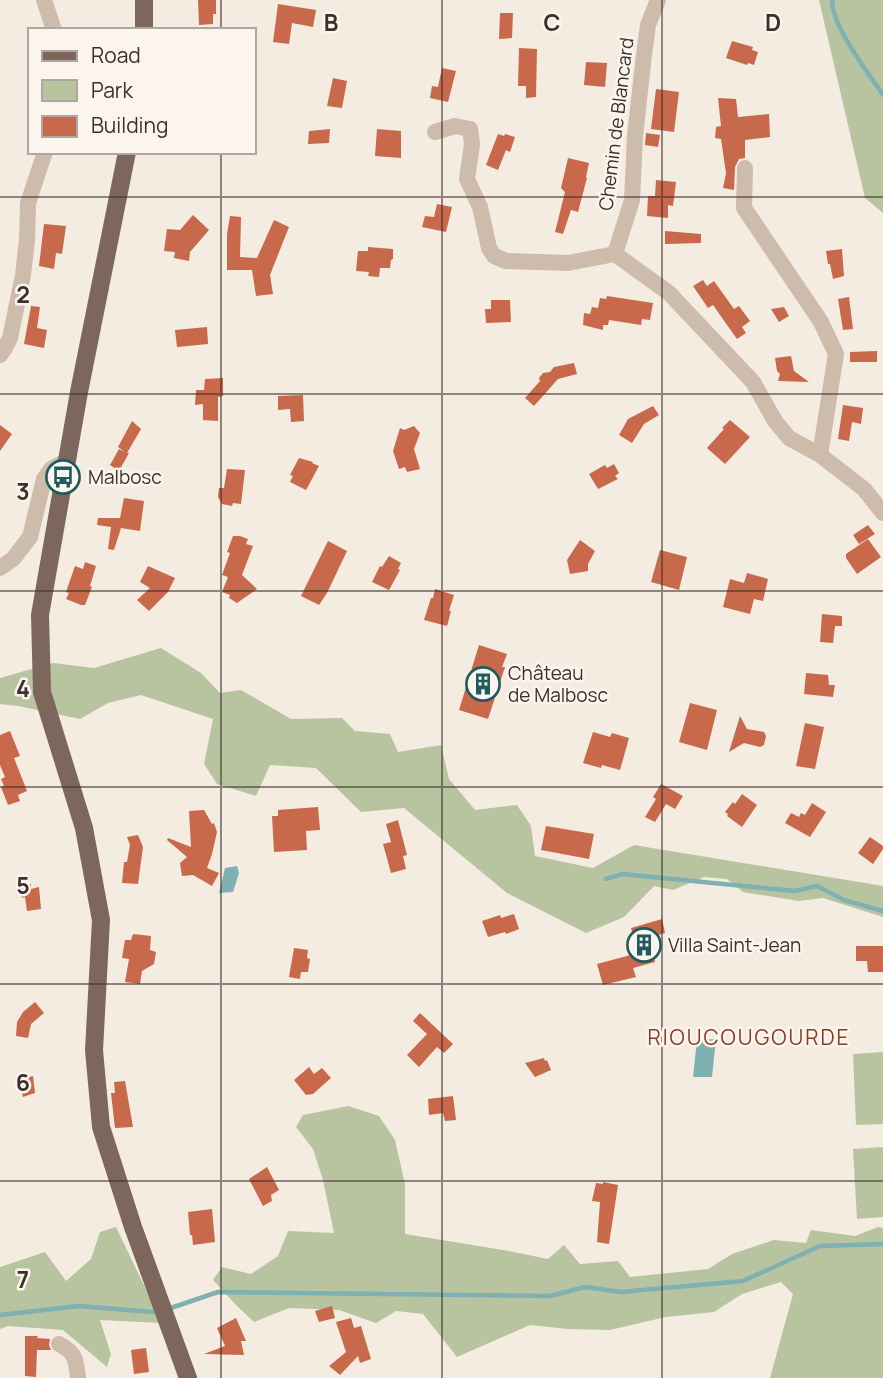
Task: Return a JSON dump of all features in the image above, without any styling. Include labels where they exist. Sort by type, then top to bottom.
[{"type":"main road","points":[[144,0],[144,28]]},
{"type":"main road","points":[[127,154],[66,461],[40,615],[42,692],[83,828],[101,920],[94,1049],[101,1127],[132,1227],[188,1378]]},
{"type":"street","points":[[44,0],[53,28]]},
{"type":"street","name":"Chemin de Blancard","points":[[615,254],[632,200],[635,136],[648,25],[659,0]]},
{"type":"street","points":[[435,132],[455,126],[470,129],[472,144],[467,179],[480,207],[489,248],[494,256],[506,261],[568,263],[615,254],[669,293],[753,382],[775,421],[789,438],[820,455],[864,489],[883,513]]},
{"type":"street","points":[[0,355],[10,338],[23,275],[28,203],[44,154]]},
{"type":"street","points":[[745,169],[744,208],[821,323],[836,354],[820,455]]},
{"type":"street","points":[[0,568],[13,559],[30,537],[44,479],[51,469],[66,461]]},
{"type":"street","points":[[59,1344],[71,1350],[78,1378]]},
{"type":"green space","points":[[819,0],[883,0],[883,213],[865,198]]},
{"type":"green space","points":[[161,648],[201,673],[220,693],[241,690],[291,719],[342,718],[355,731],[390,734],[398,752],[441,745],[449,779],[475,810],[517,805],[531,826],[535,856],[593,868],[634,845],[883,886],[883,917],[823,898],[799,901],[743,892],[727,879],[704,877],[673,890],[654,886],[624,917],[586,933],[507,893],[404,808],[361,812],[316,768],[270,765],[256,796],[217,784],[204,764],[213,719],[141,695],[108,703],[80,719],[0,704],[0,678],[53,663],[94,668]]},
{"type":"green space","points":[[883,1052],[883,1124],[856,1125],[853,1054]]},
{"type":"green space","points":[[348,1106],[379,1116],[395,1140],[405,1184],[405,1234],[548,1259],[564,1245],[580,1264],[618,1261],[630,1277],[708,1269],[732,1254],[774,1240],[806,1243],[811,1230],[855,1236],[878,1227],[883,1228],[883,1378],[770,1378],[793,1294],[781,1282],[742,1294],[714,1312],[666,1317],[610,1330],[530,1325],[457,1357],[423,1314],[396,1311],[376,1323],[339,1310],[289,1308],[254,1322],[213,1280],[222,1267],[251,1274],[278,1256],[288,1231],[334,1233],[323,1180],[313,1149],[296,1127],[303,1115]]},
{"type":"green space","points":[[883,1147],[883,1217],[857,1219],[853,1149]]},
{"type":"green space","points":[[116,1227],[162,1323],[100,1320],[111,1354],[107,1367],[63,1330],[8,1326],[0,1329],[0,1267],[45,1252],[66,1281],[91,1259],[100,1232]]},
{"type":"water","points":[[237,866],[239,873],[233,892],[219,893],[225,868]]},
{"type":"water","points":[[716,1039],[712,1077],[693,1077],[697,1040]]},
{"type":"building","points":[[198,0],[216,0],[213,24],[199,25]]},
{"type":"building","points":[[278,4],[316,10],[313,27],[292,23],[289,44],[273,42]]},
{"type":"building","points":[[500,13],[513,13],[512,38],[499,39]]},
{"type":"building","points":[[732,41],[753,47],[752,50],[758,52],[754,65],[726,58]]},
{"type":"building","points":[[519,48],[537,49],[536,97],[526,98],[526,86],[518,86]]},
{"type":"building","points":[[586,62],[607,63],[605,87],[584,85]]},
{"type":"building","points":[[442,68],[456,71],[448,102],[430,98],[432,86],[438,87]]},
{"type":"building","points":[[333,78],[347,81],[342,108],[327,106]]},
{"type":"building","points":[[656,89],[679,92],[674,132],[651,129]]},
{"type":"building","points":[[718,98],[736,99],[738,117],[769,114],[770,137],[745,140],[745,158],[739,159],[735,167],[734,190],[723,188],[726,173],[721,139],[715,138],[716,127],[721,126]]},
{"type":"building","points":[[330,129],[329,143],[308,144],[309,131]]},
{"type":"building","points":[[377,129],[401,131],[401,158],[375,156]]},
{"type":"building","points":[[646,133],[660,135],[658,147],[645,145]]},
{"type":"building","points":[[498,134],[515,137],[510,152],[506,150],[498,170],[486,165]]},
{"type":"building","points":[[568,158],[589,163],[578,212],[571,210],[563,234],[555,232],[565,192],[561,188]]},
{"type":"building","points":[[656,180],[676,182],[673,206],[668,205],[668,218],[647,216],[648,196],[655,196]]},
{"type":"building","points":[[437,204],[452,207],[446,232],[422,227],[425,216],[434,217]]},
{"type":"building","points":[[193,215],[209,230],[190,252],[189,261],[174,258],[175,252],[164,251],[167,229],[180,230]]},
{"type":"building","points":[[230,216],[241,217],[240,257],[257,258],[274,220],[289,227],[270,275],[273,294],[256,296],[252,270],[227,270]]},
{"type":"building","points":[[44,224],[66,226],[62,254],[56,253],[54,269],[39,266]]},
{"type":"building","points":[[665,231],[701,234],[701,243],[665,244]]},
{"type":"building","points":[[368,247],[393,249],[390,268],[380,268],[379,277],[368,276],[369,272],[356,271],[358,251],[368,251]]},
{"type":"building","points":[[842,249],[844,276],[833,279],[826,251]]},
{"type":"building","points":[[703,280],[707,286],[714,281],[734,309],[739,306],[750,321],[742,327],[746,333],[737,339],[713,305],[708,308],[693,286]]},
{"type":"building","points":[[607,296],[653,303],[650,320],[642,319],[641,325],[609,320],[608,325],[603,325],[603,330],[583,325],[584,313],[590,314],[592,307],[598,308],[600,298],[606,299]]},
{"type":"building","points":[[849,297],[853,329],[843,330],[838,299]]},
{"type":"building","points":[[491,300],[510,300],[511,322],[486,323],[485,309],[491,309]]},
{"type":"building","points":[[31,306],[40,307],[37,328],[47,330],[44,348],[24,344]]},
{"type":"building","points":[[784,307],[789,316],[779,322],[771,309]]},
{"type":"building","points":[[207,327],[208,344],[177,347],[175,330]]},
{"type":"building","points":[[877,351],[877,362],[850,362],[850,352]]},
{"type":"building","points":[[791,356],[794,371],[809,382],[778,381],[780,374],[775,358]]},
{"type":"building","points":[[574,363],[577,374],[558,379],[534,406],[525,398],[540,381],[543,373],[550,372],[554,367]]},
{"type":"building","points":[[223,378],[223,396],[218,397],[218,421],[203,420],[203,404],[195,405],[196,390],[204,390],[205,379]]},
{"type":"building","points":[[303,395],[304,421],[291,422],[290,409],[278,410],[278,396]]},
{"type":"building","points":[[843,405],[863,408],[861,424],[852,422],[849,441],[838,439]]},
{"type":"building","points":[[653,406],[659,415],[644,424],[632,443],[619,435],[628,419]]},
{"type":"building","points":[[730,420],[750,437],[725,464],[707,448]]},
{"type":"building","points":[[132,421],[141,429],[119,471],[110,465],[119,449],[125,452],[118,447]]},
{"type":"building","points":[[0,425],[12,434],[0,451]]},
{"type":"building","points":[[414,426],[420,433],[414,449],[420,469],[407,472],[405,467],[399,469],[393,451],[400,428],[404,430]]},
{"type":"building","points":[[299,458],[319,466],[306,490],[290,482],[293,476],[290,475]]},
{"type":"building","points":[[614,464],[619,473],[615,476],[618,479],[598,489],[589,474],[605,465],[607,468]]},
{"type":"building","points":[[227,469],[245,470],[241,504],[222,504],[218,497],[219,488],[224,488]]},
{"type":"building","points":[[124,498],[144,501],[140,531],[121,528],[114,550],[108,549],[111,527],[97,525],[98,518],[120,518]]},
{"type":"building","points":[[868,525],[875,534],[859,544],[853,535]]},
{"type":"building","points":[[233,536],[248,539],[246,544],[253,546],[242,575],[257,589],[237,603],[229,598],[230,595],[222,592],[228,577],[222,575]]},
{"type":"building","points":[[868,539],[881,557],[857,574],[846,554]]},
{"type":"building","points":[[580,540],[595,551],[588,564],[588,571],[570,574],[567,560]]},
{"type":"building","points":[[328,541],[347,551],[319,605],[301,596]]},
{"type":"building","points":[[660,550],[687,557],[679,590],[651,582]]},
{"type":"building","points":[[389,556],[401,563],[389,590],[372,582]]},
{"type":"building","points":[[85,562],[96,566],[90,586],[92,587],[85,605],[81,605],[66,599],[69,593],[66,592],[75,566],[83,569]]},
{"type":"building","points":[[148,566],[175,578],[168,592],[149,611],[137,600],[150,588],[140,582]]},
{"type":"building","points":[[747,573],[768,579],[763,601],[754,599],[750,614],[723,607],[730,579],[744,583]]},
{"type":"building","points":[[435,589],[454,595],[447,626],[424,620]]},
{"type":"building","points":[[822,614],[842,616],[842,626],[835,626],[833,643],[820,642]]},
{"type":"building","name":"Château de Malbosc","points":[[479,645],[507,654],[488,719],[459,710]]},
{"type":"building","points":[[806,673],[828,675],[829,685],[835,685],[833,697],[804,694]]},
{"type":"building","points":[[690,703],[717,710],[707,750],[679,742]]},
{"type":"building","points":[[740,716],[747,729],[764,732],[764,745],[760,747],[744,743],[729,752]]},
{"type":"building","points":[[805,723],[824,727],[815,769],[796,766]]},
{"type":"building","points":[[10,731],[20,756],[14,758],[27,791],[18,795],[20,801],[8,805],[1,787],[4,786],[1,779],[5,777],[0,765],[0,735]]},
{"type":"building","points":[[593,732],[610,737],[612,733],[629,738],[620,770],[583,763]]},
{"type":"building","points":[[661,784],[683,796],[675,809],[666,804],[655,822],[645,817]]},
{"type":"building","points":[[742,794],[757,805],[742,827],[725,812]]},
{"type":"building","points":[[812,803],[826,812],[810,837],[785,823],[791,813],[799,817],[801,813],[805,815]]},
{"type":"building","points":[[318,807],[320,830],[306,831],[307,850],[274,852],[272,816],[278,816],[278,810]]},
{"type":"building","points":[[204,810],[217,832],[207,868],[219,873],[212,886],[193,875],[182,876],[180,863],[187,857],[167,840],[168,838],[191,847],[189,811]]},
{"type":"building","points":[[398,820],[407,855],[403,856],[406,869],[391,873],[383,844],[391,842],[386,824]]},
{"type":"building","points":[[546,826],[594,834],[589,859],[541,850]]},
{"type":"building","points":[[138,835],[143,847],[138,884],[122,883],[124,862],[127,862],[130,845],[127,837]]},
{"type":"building","points":[[870,837],[883,846],[873,864],[858,853]]},
{"type":"building","points":[[31,884],[31,889],[39,887],[41,909],[27,911],[20,885]]},
{"type":"building","points":[[514,914],[519,929],[488,937],[482,921]]},
{"type":"building","name":"Villa Saint-Jean","points":[[662,919],[665,933],[649,938],[655,962],[633,968],[636,977],[603,985],[597,964],[638,953],[631,928]]},
{"type":"building","points":[[133,934],[151,936],[150,950],[156,952],[154,964],[142,971],[140,984],[125,982],[129,959],[122,958],[125,940],[131,940]]},
{"type":"building","points":[[856,946],[883,946],[883,972],[868,972],[867,961],[856,961]]},
{"type":"building","points":[[294,948],[308,950],[307,958],[310,959],[308,972],[301,972],[300,979],[289,977]]},
{"type":"building","points":[[35,1002],[44,1013],[31,1024],[28,1038],[16,1036],[17,1022],[23,1012]]},
{"type":"building","points":[[420,1013],[453,1044],[444,1053],[437,1047],[419,1067],[407,1055],[427,1034],[413,1021]]},
{"type":"building","points":[[544,1058],[551,1070],[535,1077],[525,1063]]},
{"type":"building","points":[[309,1067],[314,1074],[322,1068],[331,1078],[313,1094],[306,1095],[294,1080]]},
{"type":"building","points":[[33,1076],[35,1093],[23,1097],[18,1079]]},
{"type":"building","points":[[125,1081],[133,1127],[115,1128],[111,1093],[115,1093],[114,1082]]},
{"type":"building","points":[[453,1096],[456,1120],[445,1121],[443,1113],[429,1115],[428,1099]]},
{"type":"building","points":[[267,1167],[279,1190],[271,1195],[272,1201],[263,1206],[249,1179]]},
{"type":"building","points":[[596,1183],[618,1185],[609,1244],[597,1242],[600,1202],[592,1201]]},
{"type":"building","points":[[212,1209],[215,1242],[193,1245],[188,1212]]},
{"type":"building","points":[[332,1306],[335,1318],[319,1322],[315,1311]]},
{"type":"building","points":[[236,1318],[246,1341],[241,1341],[244,1355],[204,1354],[225,1346],[217,1328]]},
{"type":"building","points":[[351,1318],[354,1328],[361,1326],[371,1359],[360,1363],[358,1356],[340,1375],[329,1366],[346,1352],[336,1322]]},
{"type":"building","points":[[25,1336],[50,1339],[51,1350],[37,1350],[36,1377],[25,1376]]},
{"type":"building","points":[[146,1348],[149,1372],[134,1374],[131,1350]]},
{"type":"waterway","points":[[832,0],[844,36],[883,95]]},
{"type":"waterway","points":[[606,879],[622,874],[795,891],[817,886],[844,900],[883,911]]},
{"type":"waterway","points":[[168,1309],[218,1292],[550,1296],[585,1287],[621,1292],[743,1281],[820,1246],[883,1244]]},
{"type":"waterway","points":[[0,1315],[79,1306],[159,1311]]},
{"type":"place","name":"Malbosc","points":[[63,477]]},
{"type":"place","name":"Château de Malbosc","points":[[483,684]]},
{"type":"place","name":"Villa Saint-Jean","points":[[644,945]]},
{"type":"district","name":"RIOUCOUGOURDE","points":[[749,1037]]}]
